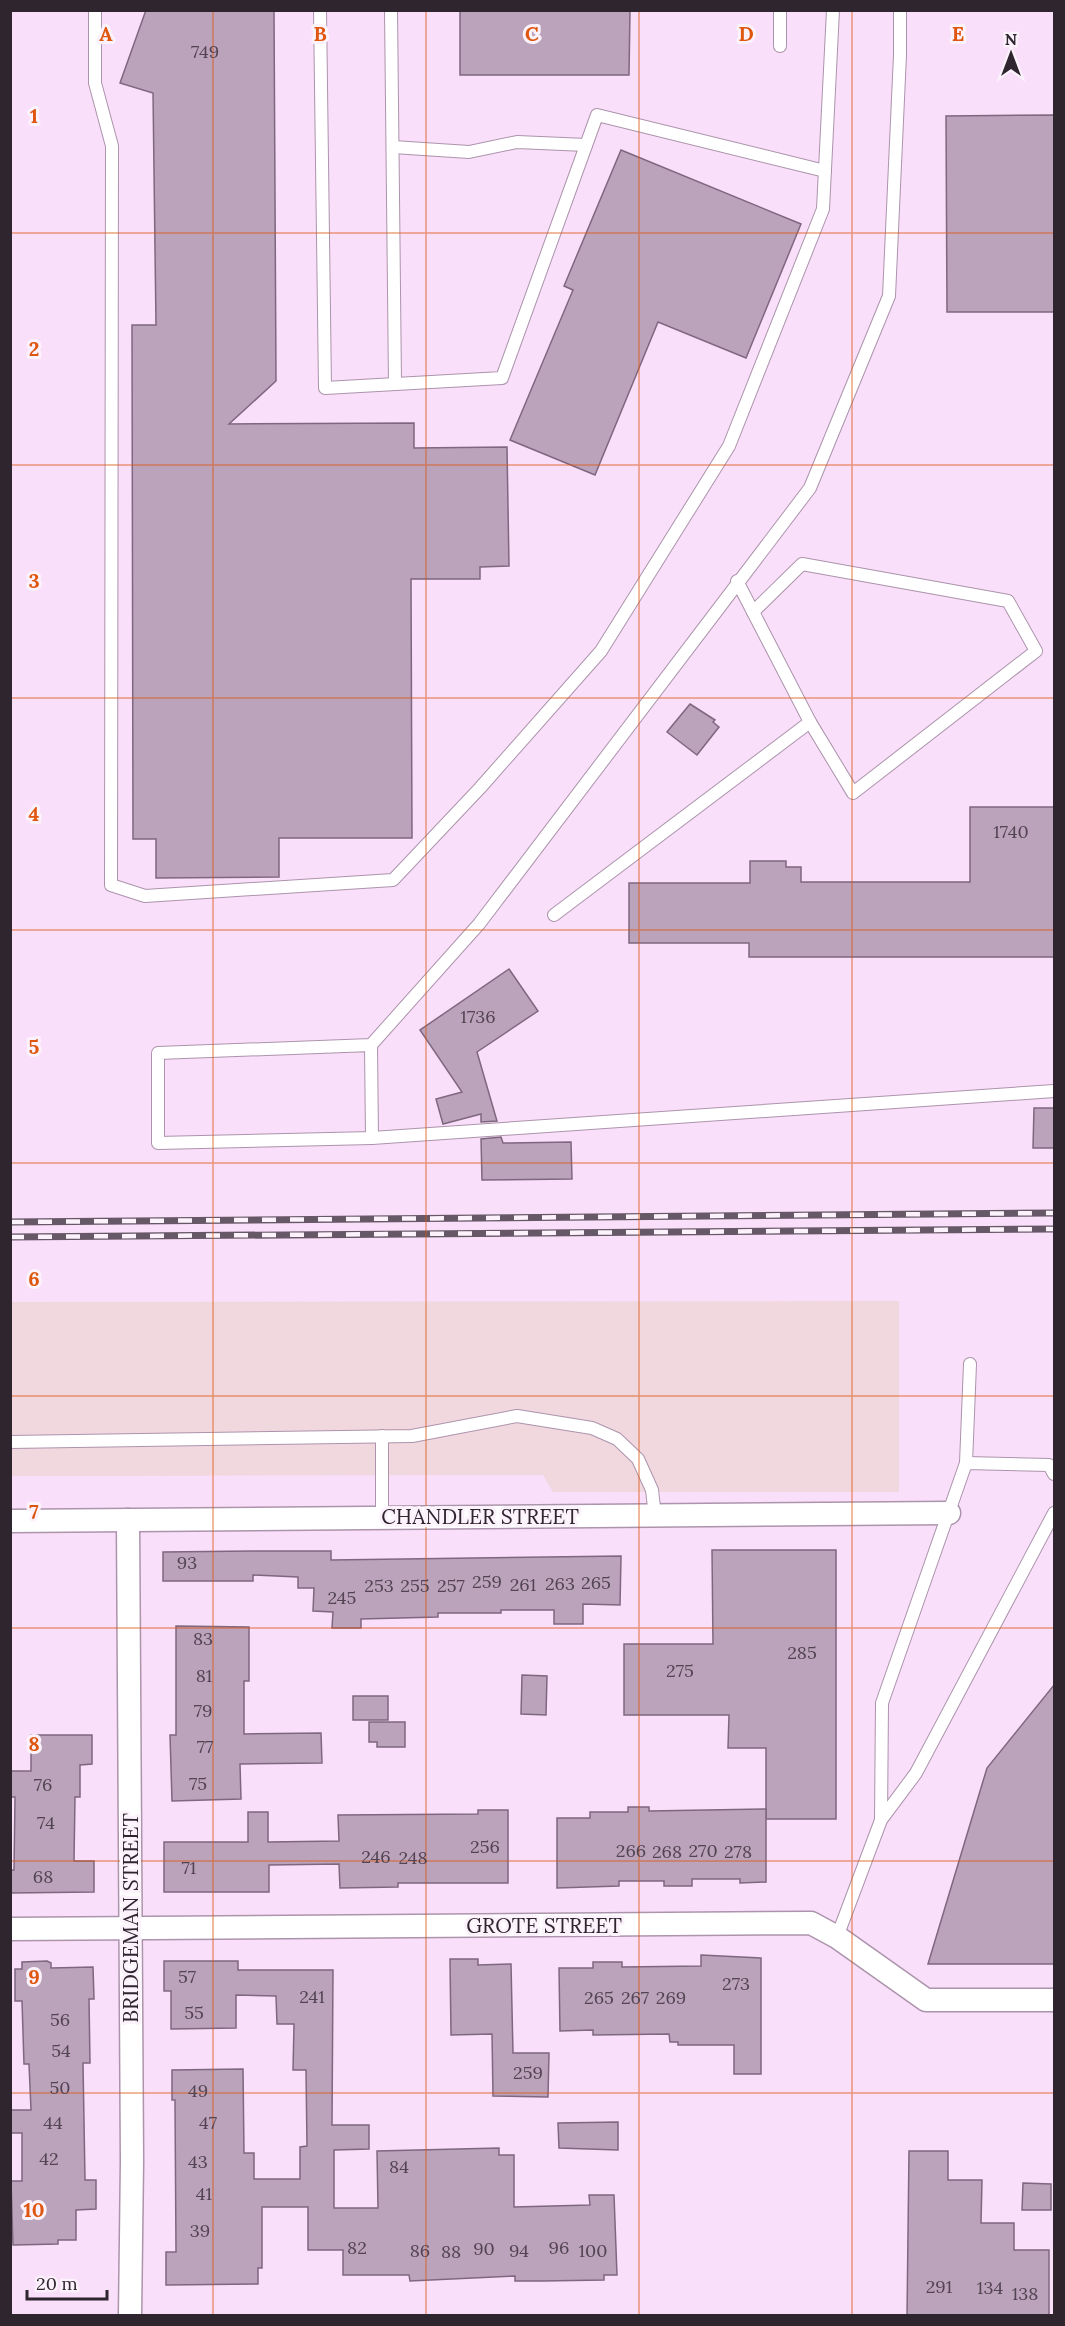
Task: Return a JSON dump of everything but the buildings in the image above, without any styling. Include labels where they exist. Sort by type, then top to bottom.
[{"type":"street","name":"CHANDLER STREET","points":[[10,1521],[949,1513]]},
{"type":"street","name":"BRIDGEMAN STREET","points":[[128,1520],[130,2316]]},
{"type":"street","name":"GROTE STREET","points":[[10,1929],[811,1923],[837,1937],[926,2000],[1054,2000]]},
{"type":"lane","points":[[95,10],[95,83],[112,146],[111,885],[145,896],[393,880],[480,788],[601,651],[729,446],[822,209],[833,10]]},
{"type":"lane","points":[[320,10],[325,387],[502,378],[597,115],[825,171]]},
{"type":"lane","points":[[391,10],[395,383]]},
{"type":"lane","points":[[780,10],[780,46]]},
{"type":"lane","points":[[372,1138],[371,1046],[479,924],[810,488],[889,296],[900,10]]},
{"type":"lane","points":[[393,147],[469,152],[517,142],[586,145]]},
{"type":"lane","points":[[738,581],[753,612],[810,722],[854,794],[1036,651],[1008,601],[802,564],[753,612]]},
{"type":"lane","points":[[554,915],[810,722]]},
{"type":"lane","points":[[371,1046],[158,1053],[158,1143],[372,1138],[1054,1091]]},
{"type":"lane","points":[[881,1820],[882,1703],[966,1463],[970,1364]]},
{"type":"lane","points":[[10,1442],[412,1436],[517,1416],[592,1428],[617,1439],[638,1459],[651,1490],[655,1516]]},
{"type":"lane","points":[[382,1436],[382,1518]]},
{"type":"lane","points":[[966,1463],[1049,1465],[1054,1474]]},
{"type":"lane","points":[[837,1937],[881,1820],[916,1773],[1054,1513]]},
{"type":"shaded area","points":[[899,1301],[899,1492],[553,1492],[543,1475],[11,1476],[10,1302]]},
{"type":"railway","points":[[10,1222],[1054,1213]]},
{"type":"railway","points":[[10,1237],[1054,1229]]}]
